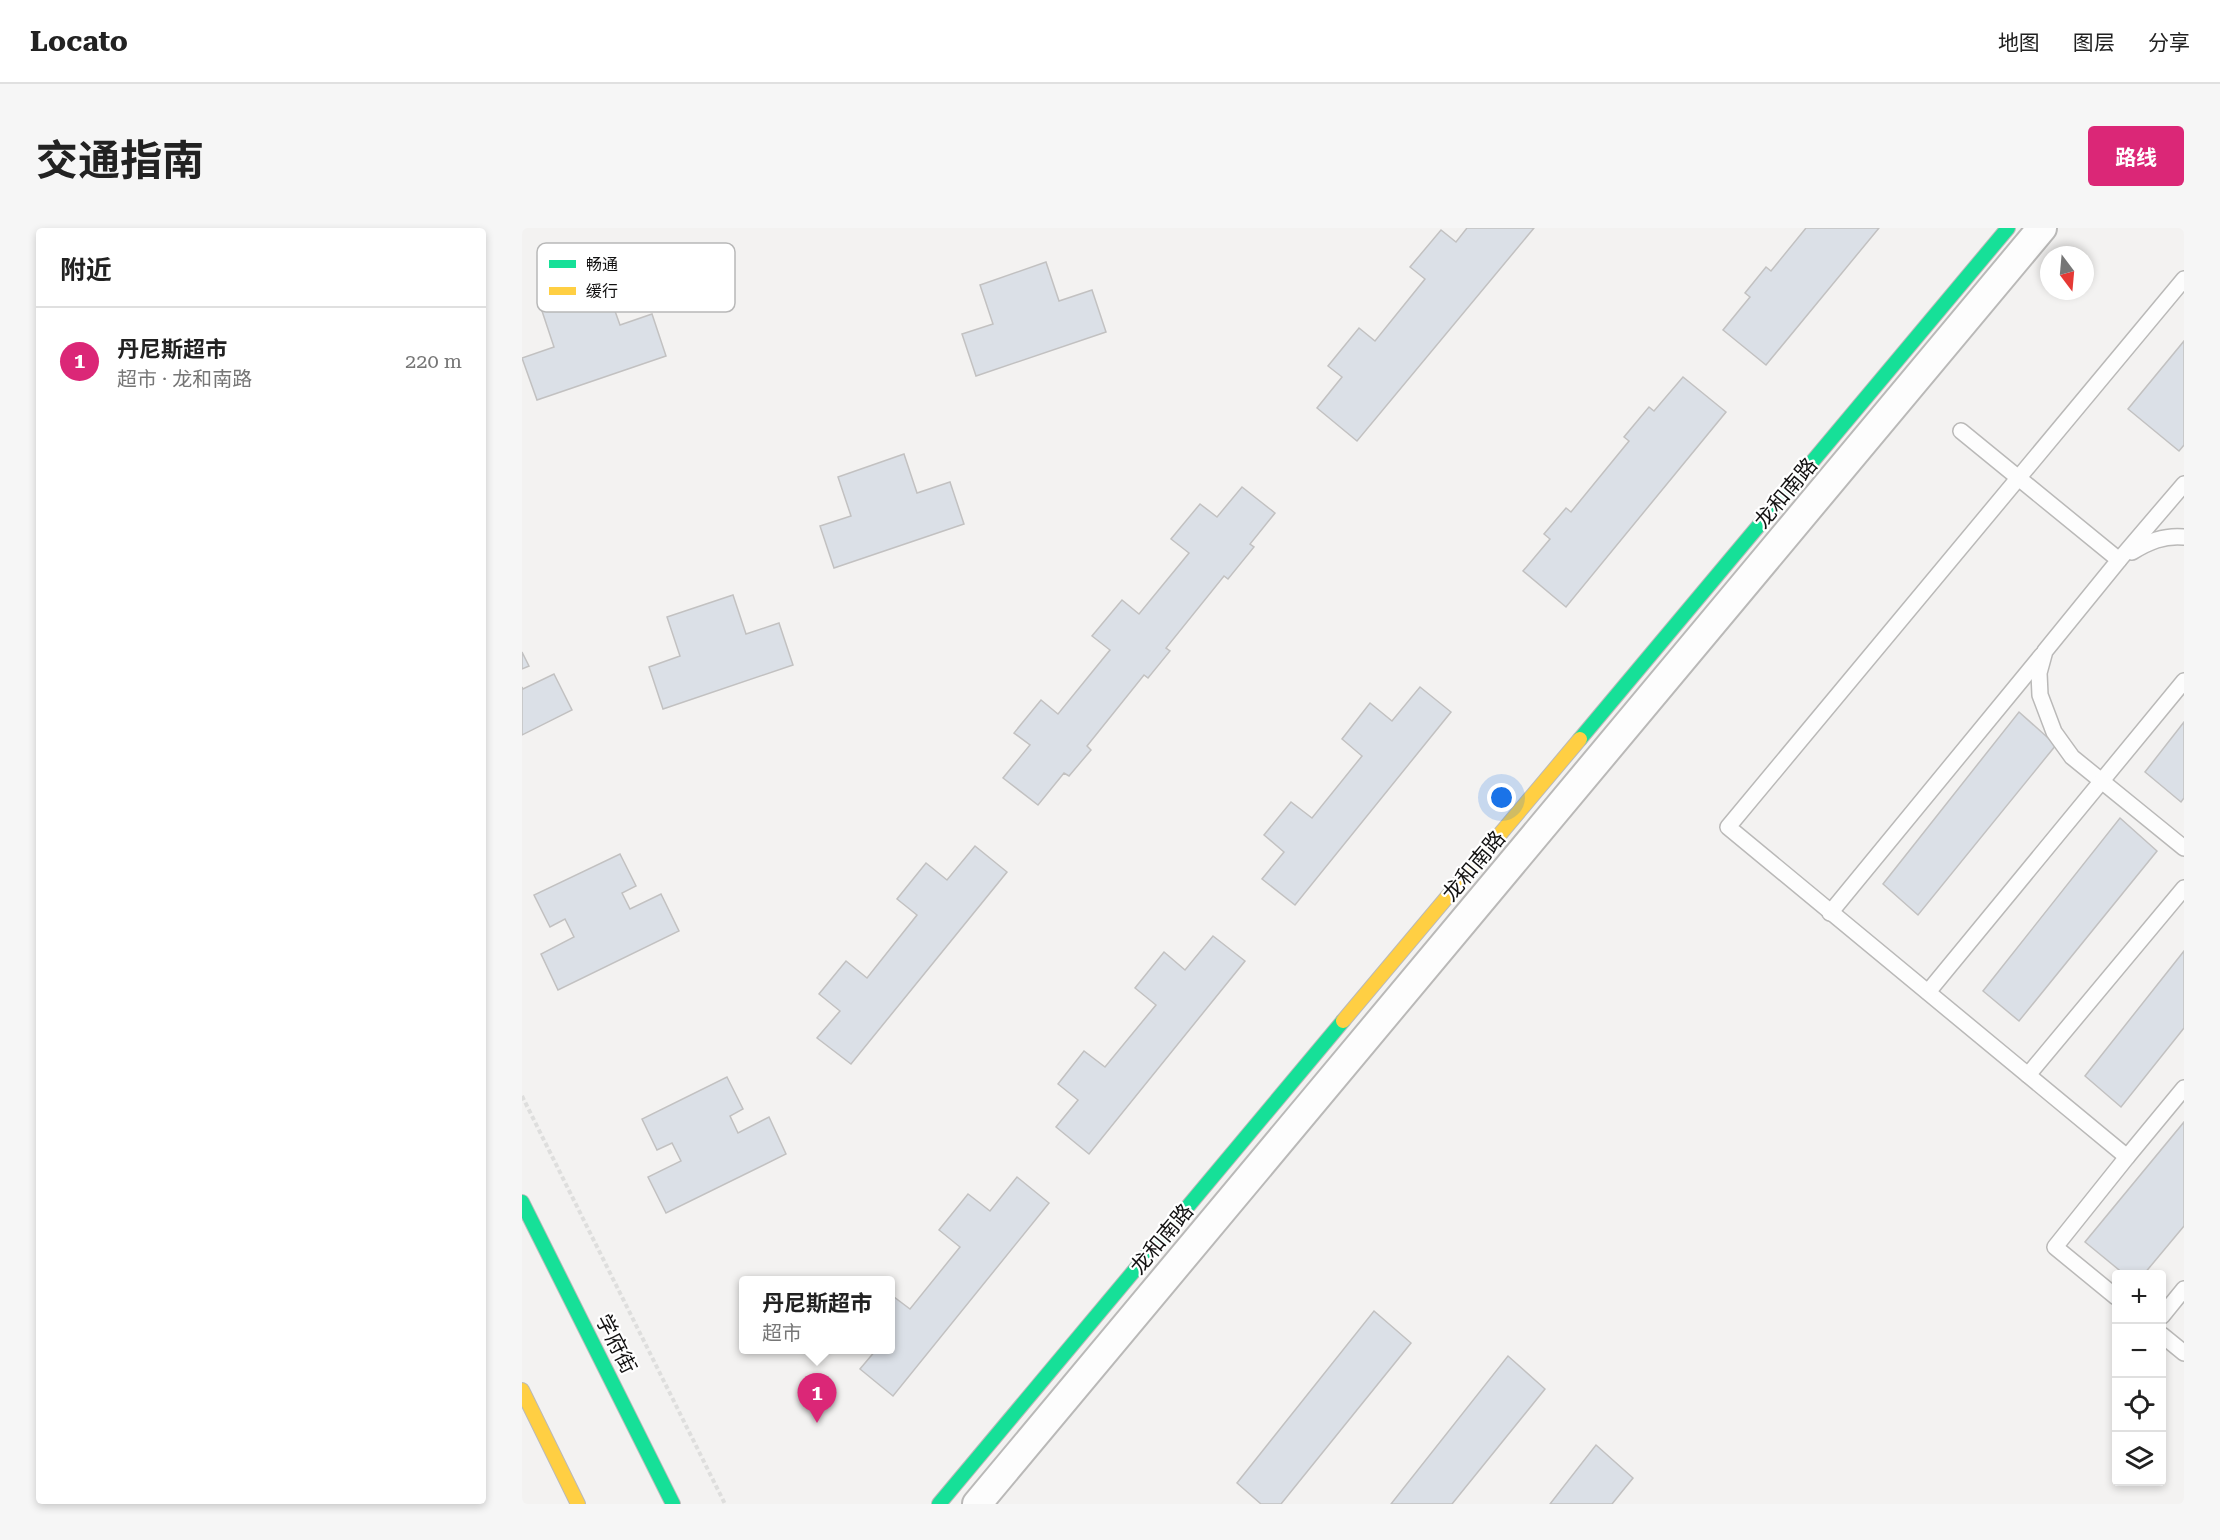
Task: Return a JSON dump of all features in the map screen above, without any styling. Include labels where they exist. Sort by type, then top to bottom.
[{"type":"street","name":"龙和南路","points":[[939,1504],[2008,228]]},
{"type":"street","name":"龙和南路","points":[[977,1504],[2042,228]]},
{"type":"street","name":"学府街","points":[[522,1202],[673,1504]]},
{"type":"street","points":[[522,1390],[578,1504]]},
{"type":"lane","points":[[2127,1157],[1728,828],[2184,279]]},
{"type":"lane","points":[[1961,431],[2119,560]]},
{"type":"lane","points":[[1830,913],[2184,483]]},
{"type":"lane","points":[[2119,560],[2149,541],[2176,536],[2184,537]]},
{"type":"lane","points":[[2045,651],[2039,673],[2040,695],[2046,716],[2054,732],[2072,757],[2184,848]]},
{"type":"lane","points":[[1928,992],[2184,681]]},
{"type":"lane","points":[[2028,1076],[2184,888]]},
{"type":"lane","points":[[2112,1295],[2055,1247],[2184,1088]]},
{"type":"lane","points":[[2166,1311],[2184,1289]]},
{"type":"lane","points":[[2166,1338],[2184,1353]]},
{"type":"path","points":[[522,1096],[725,1504]]},
{"type":"building","points":[[1467,228],[1534,228],[1357,441],[1317,408],[1342,377],[1328,366],[1359,328],[1375,341],[1425,279],[1410,267],[1441,230],[1456,242]]},
{"type":"building","points":[[1806,228],[1879,228],[1766,365],[1723,330],[1750,297],[1745,293],[1766,267],[1771,271]]},
{"type":"building","points":[[1046,262],[1059,301],[1092,290],[1106,332],[976,376],[962,334],[993,324],[980,285]]},
{"type":"building","points":[[542,312],[615,312],[620,325],[652,314],[666,356],[537,400],[522,358],[554,347]]},
{"type":"building","points":[[2184,341],[2184,445],[2179,451],[2128,409]]},
{"type":"building","points":[[1683,377],[1726,412],[1566,607],[1523,571],[1550,539],[1544,534],[1566,508],[1571,512],[1629,441],[1624,437],[1649,407],[1654,411]]},
{"type":"building","points":[[904,454],[917,493],[950,482],[964,524],[834,568],[820,526],[851,516],[838,477]]},
{"type":"building","points":[[1242,487],[1275,513],[1250,544],[1254,547],[1228,579],[1224,576],[1166,648],[1170,651],[1148,678],[1144,675],[1087,746],[1091,750],[1069,776],[1064,773],[1038,805],[1003,778],[1030,745],[1014,733],[1041,700],[1058,714],[1110,650],[1092,636],[1122,600],[1139,614],[1189,553],[1171,539],[1200,504],[1217,517]]},
{"type":"building","points":[[733,595],[746,634],[779,623],[793,665],[663,709],[649,667],[680,656],[667,617]]},
{"type":"building","points":[[522,652],[529,666],[522,669]]},
{"type":"building","points":[[554,674],[572,710],[522,735],[522,687],[523,689]]},
{"type":"building","points":[[1420,687],[1451,712],[1295,905],[1262,879],[1284,852],[1264,835],[1291,802],[1312,818],[1362,756],[1342,739],[1370,703],[1392,721]]},
{"type":"building","points":[[2019,712],[2056,745],[1918,915],[1883,884]]},
{"type":"building","points":[[2184,722],[2184,798],[2181,802],[2145,772]]},
{"type":"building","points":[[2120,818],[2157,851],[2019,1021],[1983,991]]},
{"type":"building","points":[[975,846],[1007,872],[851,1064],[817,1038],[840,1011],[819,994],[846,961],[867,978],[917,915],[897,899],[926,863],[947,880]]},
{"type":"building","points":[[620,854],[636,886],[622,893],[630,909],[661,894],[679,931],[558,990],[541,954],[574,937],[565,919],[550,927],[534,895]]},
{"type":"building","points":[[1213,936],[1245,961],[1089,1154],[1056,1127],[1078,1100],[1058,1084],[1084,1051],[1105,1067],[1156,1005],[1135,988],[1164,952],[1185,970]]},
{"type":"building","points":[[2184,951],[2184,1028],[2121,1107],[2085,1076]]},
{"type":"building","points":[[727,1077],[743,1109],[730,1116],[738,1133],[769,1117],[786,1154],[666,1213],[648,1177],[681,1161],[672,1143],[657,1150],[642,1119]]},
{"type":"building","points":[[2184,1122],[2184,1226],[2147,1270],[2119,1270],[2085,1242]]},
{"type":"building","points":[[1017,1177],[1049,1203],[893,1396],[860,1369],[873,1354],[895,1354],[895,1298],[910,1309],[960,1247],[939,1230],[968,1194],[990,1211]]},
{"type":"building","points":[[1374,1311],[1411,1343],[1281,1504],[1261,1504],[1237,1483]]},
{"type":"building","points":[[1508,1356],[1545,1389],[1452,1504],[1391,1504]]},
{"type":"building","points":[[1596,1445],[1633,1478],[1612,1504],[1550,1504]]},
{"type":"traffic: fast","points":[[1580,739],[2008,228]]},
{"type":"traffic: fast","points":[[939,1504],[1343,1021]]},
{"type":"traffic: fast","points":[[522,1202],[673,1504]]},
{"type":"traffic: slow","points":[[1343,1021],[1580,739]]},
{"type":"traffic: slow","points":[[522,1390],[578,1504]]},
{"type":"place","name":"丹尼斯超市","points":[[817,1423]]}]
